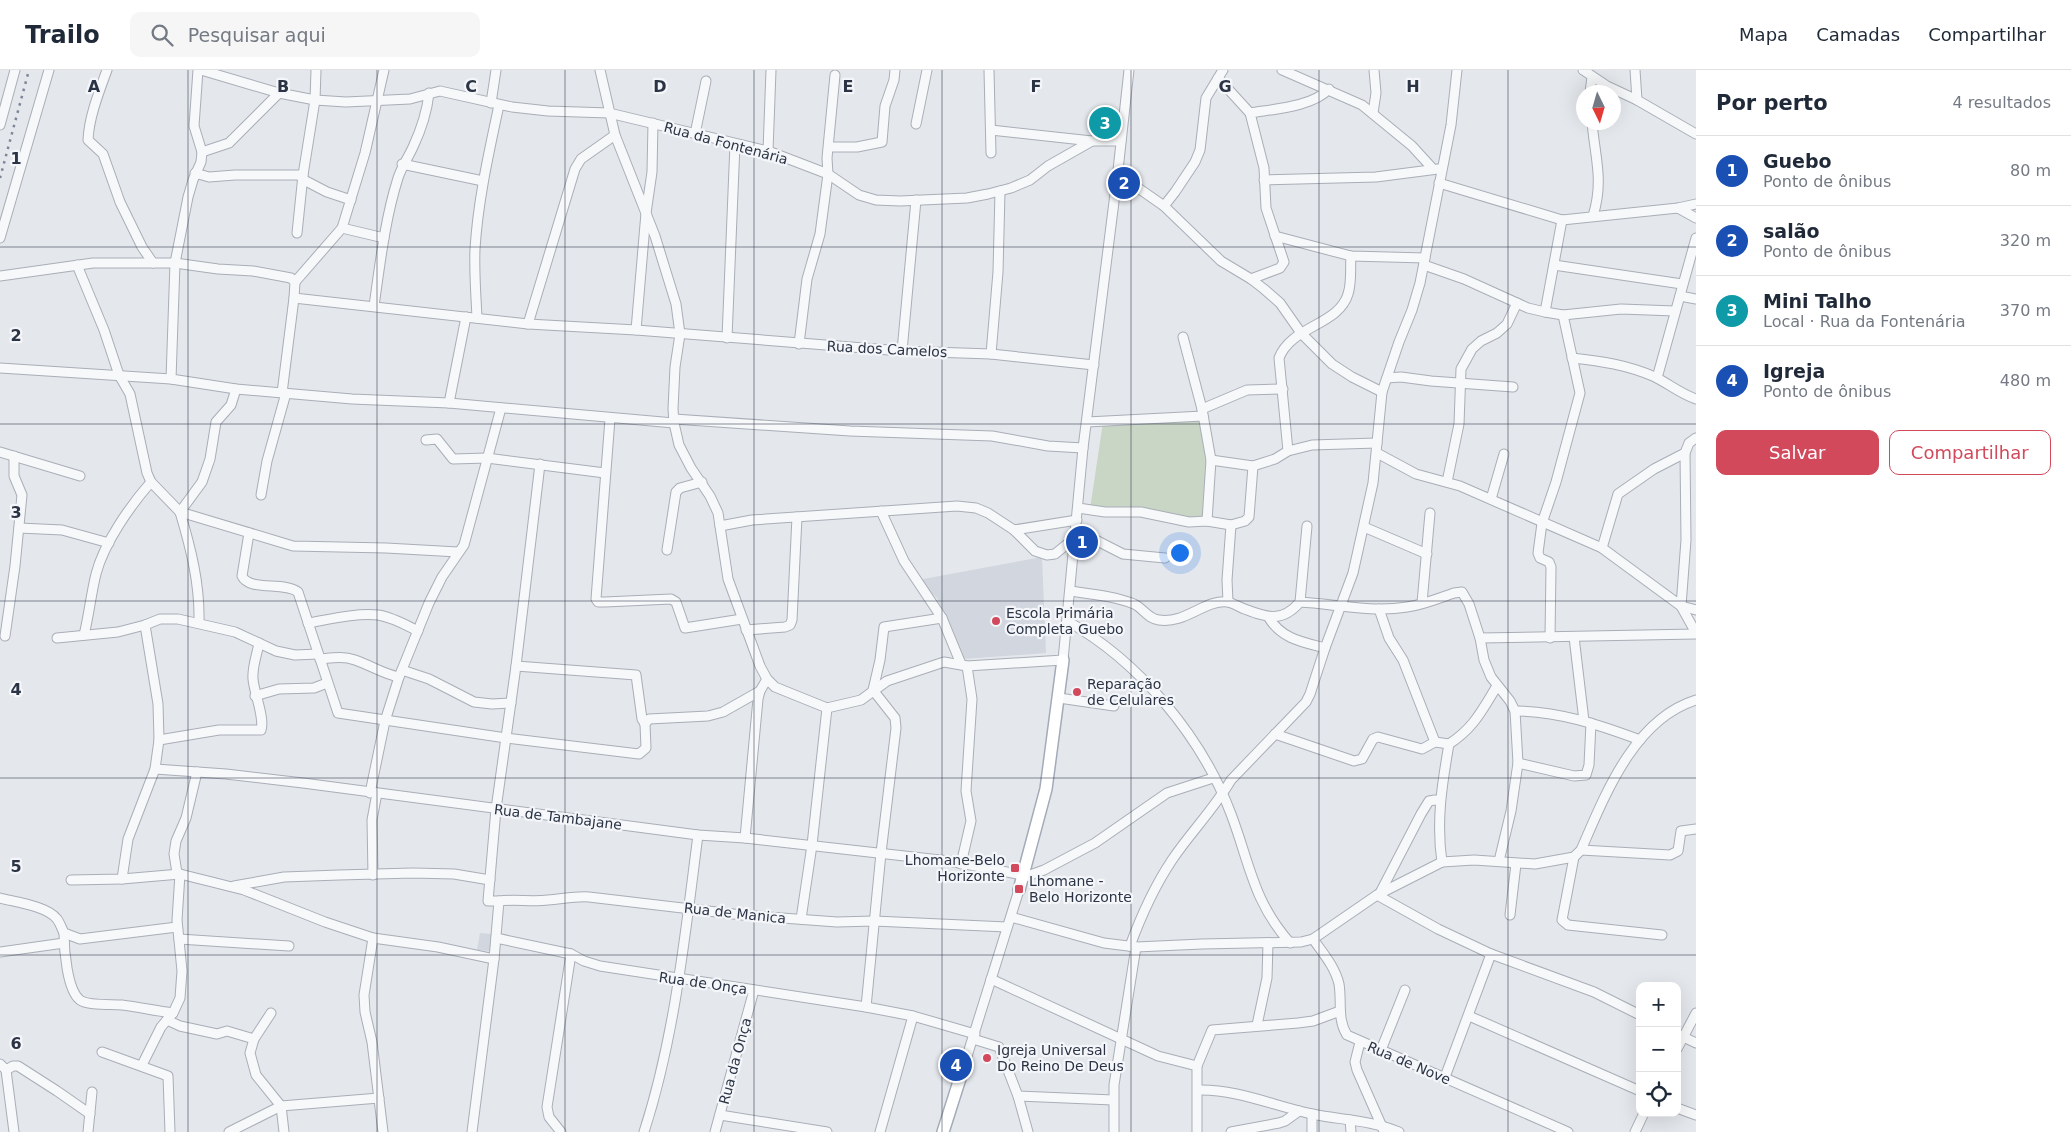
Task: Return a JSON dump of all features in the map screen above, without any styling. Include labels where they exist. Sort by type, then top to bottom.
[{"type":"main road","points":[[1018,890],[1046,789],[1063,660]]},
{"type":"main road","points":[[943,1132],[963,1069]]},
{"type":"street","points":[[0,125],[15,70]]},
{"type":"street","points":[[0,238],[49,70]]},
{"type":"street","points":[[107,70],[88,132],[88,140],[103,154],[120,202],[142,247],[153,263]]},
{"type":"street","points":[[171,379],[176,263],[188,197],[195,173],[201,162],[202,152],[194,126],[200,70]]},
{"type":"street","name":"Rua da Fontenária","points":[[200,70],[279,93],[314,100],[376,101],[410,99],[440,91],[495,104],[548,111],[609,113],[768,151],[828,174],[859,195],[876,200],[967,198],[1000,191],[1030,180],[1048,166],[1092,141],[1122,141]]},
{"type":"street","points":[[297,233],[302,177],[314,100],[316,70]]},
{"type":"street","points":[[261,495],[266,461],[284,393],[295,282],[342,228],[365,153],[384,70]]},
{"type":"street","points":[[477,318],[475,249],[495,104],[496,70]]},
{"type":"street","points":[[600,70],[615,135],[646,213],[671,284],[679,318],[680,334],[675,367],[674,421],[679,445],[691,468],[710,496],[720,526],[726,574],[746,630],[767,679],[775,687],[827,708],[861,700],[887,682],[944,662],[964,665],[1063,660],[1083,448],[1122,141],[1128,70]]},
{"type":"street","points":[[768,151],[771,70]]},
{"type":"street","points":[[829,147],[857,146],[882,142],[885,106],[894,80],[895,70]]},
{"type":"street","points":[[916,124],[927,70]]},
{"type":"street","points":[[989,70],[990,153]]},
{"type":"street","points":[[1282,70],[1362,105],[1438,169]]},
{"type":"street","points":[[1373,113],[1376,93],[1374,70]]},
{"type":"street","points":[[1114,1132],[1113,1100],[1133,947],[1144,910],[1160,879],[1180,849],[1223,793],[1230,780],[1299,710],[1310,694],[1353,572],[1373,483],[1382,392],[1412,310],[1425,262],[1440,183],[1438,169],[1452,125],[1456,70]]},
{"type":"street","points":[[1583,70],[1592,77],[1638,100],[1696,134]]},
{"type":"street","points":[[1635,70],[1638,100]]},
{"type":"street","points":[[1164,206],[1196,162],[1200,150],[1206,98],[1220,74],[1250,113],[1260,152],[1266,208],[1284,264],[1280,268],[1251,279]]},
{"type":"street","points":[[799,344],[807,279],[820,234],[828,174],[835,75]]},
{"type":"street","points":[[1591,85],[1592,77]]},
{"type":"street","points":[[695,134],[706,81]]},
{"type":"street","points":[[1250,113],[1279,110],[1319,98],[1329,90]]},
{"type":"street","points":[[202,152],[230,144],[279,93]]},
{"type":"street","points":[[374,306],[384,238],[402,164],[412,149],[420,130],[430,93]]},
{"type":"street","points":[[636,330],[646,213],[652,172],[653,123]]},
{"type":"street","points":[[991,130],[1092,141]]},
{"type":"street","points":[[1593,130],[1599,191],[1593,216]]},
{"type":"street","points":[[528,324],[575,169],[580,160],[615,135]]},
{"type":"street","points":[[726,338],[735,144]]},
{"type":"street","points":[[402,164],[483,181]]},
{"type":"street","points":[[1264,180],[1376,177],[1438,169]]},
{"type":"street","points":[[195,173],[209,177],[235,174],[302,177],[327,192],[351,200]]},
{"type":"street","points":[[1118,174],[1164,206],[1221,261],[1251,279],[1280,303],[1301,333],[1332,364],[1352,377],[1382,392]]},
{"type":"street","points":[[1440,183],[1562,220],[1678,208],[1696,204]]},
{"type":"street","points":[[991,354],[998,263],[1000,191]]},
{"type":"street","points":[[902,351],[916,200]]},
{"type":"street","points":[[1678,208],[1696,218]]},
{"type":"street","points":[[1546,312],[1562,220]]},
{"type":"street","points":[[342,228],[384,238]]},
{"type":"street","points":[[1275,236],[1351,256],[1425,262],[1517,303],[1546,312],[1562,315],[1621,309],[1675,311]]},
{"type":"street","points":[[1657,378],[1696,238]]},
{"type":"street","points":[[1288,451],[1279,358],[1286,345],[1344,305],[1350,282],[1351,256]]},
{"type":"street","points":[[0,276],[77,265],[176,263],[253,271],[284,276],[295,282]]},
{"type":"street","points":[[77,265],[104,330],[119,375],[130,394],[147,473],[151,482],[180,512],[293,546],[458,552]]},
{"type":"street","points":[[1554,265],[1682,284]]},
{"type":"street","points":[[1680,296],[1696,299]]},
{"type":"street","name":"Rua dos Camelos","points":[[294,298],[528,324],[636,330],[902,351],[991,354],[1094,365]]},
{"type":"street","points":[[1447,482],[1459,424],[1462,369],[1472,349],[1481,341],[1497,333],[1507,324],[1517,303]]},
{"type":"street","points":[[1550,638],[1551,567],[1549,562],[1540,558],[1538,553],[1542,523],[1578,402],[1579,381],[1562,315]]},
{"type":"street","points":[[449,403],[466,317]]},
{"type":"street","points":[[1183,337],[1202,413],[1211,460],[1207,521]]},
{"type":"street","points":[[1572,358],[1611,362],[1632,368],[1657,378],[1696,400]]},
{"type":"street","points":[[0,368],[171,379],[236,389],[352,399],[449,403],[610,419],[992,436],[1048,446],[1083,448]]},
{"type":"street","points":[[1387,378],[1401,377],[1513,387]]},
{"type":"street","points":[[180,512],[202,482],[210,459],[216,422],[231,405],[236,389]]},
{"type":"street","points":[[1087,422],[1202,413],[1247,390],[1283,389]]},
{"type":"street","points":[[373,875],[373,793],[385,721],[418,631],[442,577],[464,545],[501,408]]},
{"type":"street","points":[[610,419],[596,599],[598,602],[671,599],[676,602],[686,628],[742,619]]},
{"type":"street","points":[[1480,638],[1696,634],[1681,606],[1686,540],[1685,453],[1689,443],[1696,438]]},
{"type":"street","points":[[426,440],[437,439],[453,459],[487,458],[605,473]]},
{"type":"street","points":[[1211,460],[1254,466],[1275,459],[1288,451],[1312,445],[1377,443]]},
{"type":"street","points":[[0,452],[80,476]]},
{"type":"street","points":[[1377,453],[1416,474],[1447,482],[1492,499],[1542,523],[1566,530],[1602,548],[1681,606],[1696,610]]},
{"type":"street","points":[[1602,548],[1618,494],[1654,469],[1685,453]]},
{"type":"street","points":[[1492,499],[1504,454]]},
{"type":"street","points":[[5,636],[4,613],[20,528],[22,495],[14,476],[14,456]]},
{"type":"street","points":[[472,1132],[494,959],[499,901],[488,901],[496,809],[516,666],[540,464]]},
{"type":"street","points":[[1078,508],[1105,512],[1141,512],[1188,522],[1207,521],[1231,525],[1245,522],[1249,517],[1254,466]]},
{"type":"street","points":[[84,635],[96,573],[109,543],[139,496],[151,482]]},
{"type":"street","points":[[667,550],[676,492],[680,488],[702,482]]},
{"type":"street","points":[[720,526],[752,520],[957,506],[976,508],[988,513],[1014,530],[1035,551],[1047,555],[1055,554],[1066,545]]},
{"type":"street","points":[[881,511],[904,561],[942,618],[964,665],[972,699],[966,792],[971,821],[961,864]]},
{"type":"street","points":[[180,512],[197,578],[200,602],[199,623]]},
{"type":"street","points":[[1422,604],[1430,513]]},
{"type":"street","points":[[746,630],[790,625],[792,620],[797,517]]},
{"type":"street","points":[[1014,530],[1077,520]]},
{"type":"street","points":[[1228,602],[1227,580],[1231,525]]},
{"type":"street","points":[[1070,591],[1123,600],[1136,605],[1157,620],[1182,618],[1204,606],[1228,602],[1269,618],[1284,616],[1291,612],[1300,602],[1308,526]]},
{"type":"street","points":[[1364,527],[1427,554]]},
{"type":"street","points":[[20,528],[62,530],[109,543]]},
{"type":"street","points":[[1076,530],[1124,554],[1165,558]]},
{"type":"street","points":[[249,533],[242,571],[244,580],[256,584],[295,589],[298,592],[338,713],[506,738],[638,754],[646,748],[645,724],[642,719],[636,675],[516,666]]},
{"type":"street","points":[[1300,602],[1379,609],[1409,607],[1454,592],[1465,594],[1480,638],[1484,660],[1497,686],[1510,701],[1515,711],[1518,763],[1511,811],[1499,861]]},
{"type":"street","points":[[1379,609],[1389,638],[1402,660],[1435,742]]},
{"type":"street","points":[[308,623],[332,618],[380,615],[399,621],[418,631]]},
{"type":"street","points":[[57,638],[118,632],[166,618],[199,623],[235,632],[276,652],[295,655],[342,657],[356,660],[380,672],[429,680],[474,702],[492,704],[511,703]]},
{"type":"street","points":[[873,690],[880,660],[884,627],[942,618]]},
{"type":"street","points":[[1269,618],[1275,627],[1287,637],[1325,648]]},
{"type":"street","points":[[1067,621],[1088,633],[1120,658],[1147,685],[1192,740],[1223,793],[1262,902],[1278,929],[1290,943]]},
{"type":"street","points":[[122,879],[128,839],[155,769],[159,740],[158,704],[145,625]]},
{"type":"street","points":[[1518,763],[1574,776],[1586,775],[1589,765],[1588,722],[1574,637]]},
{"type":"street","points":[[159,740],[219,730],[261,730],[262,722],[255,696],[253,669],[259,643]]},
{"type":"street","points":[[745,838],[760,691],[767,679]]},
{"type":"street","points":[[255,696],[279,689],[314,688],[327,683]]},
{"type":"street","points":[[1275,734],[1354,760],[1362,759],[1374,739],[1378,738],[1422,749],[1435,742],[1449,744],[1468,730],[1479,717],[1497,686]]},
{"type":"street","points":[[866,1007],[881,852],[896,728],[895,718],[873,690]]},
{"type":"street","points":[[645,724],[649,719],[708,716],[722,712],[760,691]]},
{"type":"street","points":[[1059,698],[1114,706]]},
{"type":"street","points":[[1662,935],[1564,923],[1562,920],[1574,857],[1581,850],[1613,780],[1640,740],[1668,714],[1684,703],[1696,700]]},
{"type":"street","points":[[800,919],[812,845],[827,708]]},
{"type":"street","points":[[1515,711],[1529,711],[1588,722],[1640,740]]},
{"type":"street","points":[[1442,862],[1438,832],[1440,801],[1449,744]]},
{"type":"street","name":"Rua de Tambajane","points":[[155,769],[236,775],[698,835],[881,852],[950,861],[1022,876]]},
{"type":"street","points":[[180,874],[177,874],[174,854],[186,818],[196,772]]},
{"type":"street","points":[[1022,876],[1071,857],[1096,843],[1166,793],[1213,778]]},
{"type":"street","points":[[1379,894],[1425,808],[1432,800],[1440,801]]},
{"type":"street","points":[[1581,850],[1670,855],[1678,851],[1681,831],[1696,829]]},
{"type":"street","points":[[644,1132],[660,1075],[678,979],[698,835]]},
{"type":"street","points":[[1011,917],[1104,943],[1133,947],[1290,943],[1313,939],[1379,894],[1442,862],[1474,860],[1535,864],[1574,857]]},
{"type":"street","points":[[1510,914],[1516,864]]},
{"type":"street","points":[[142,1065],[157,1034],[170,1017],[180,998],[182,988],[178,927],[180,874]]},
{"type":"street","points":[[71,880],[122,879],[180,874],[232,887],[373,938],[438,947],[494,959]]},
{"type":"street","points":[[232,887],[284,877],[446,874],[490,880]]},
{"type":"street","points":[[963,1069],[1018,890]]},
{"type":"street","points":[[1379,894],[1438,929],[1491,954],[1594,992],[1636,1013]]},
{"type":"street","name":"Rua de Manica","points":[[499,901],[589,897],[838,922],[874,921],[1007,927]]},
{"type":"street","points":[[0,898],[43,909],[58,920],[64,933],[70,984],[79,1000],[122,1005],[170,1017],[180,1026],[217,1034],[228,1031],[254,1039]]},
{"type":"street","points":[[64,933],[80,939],[178,927]]},
{"type":"street","points":[[373,938],[364,995],[383,1132]]},
{"type":"street","name":"Rua de Onça","points":[[496,938],[571,954],[600,966],[913,1016],[999,1047],[1018,1096]]},
{"type":"street","points":[[179,939],[289,946]]},
{"type":"street","name":"Rua de Nove","points":[[1313,939],[1332,966],[1339,983],[1340,1011],[1343,1029],[1347,1035],[1568,1132]]},
{"type":"street","points":[[0,952],[64,943]]},
{"type":"street","points":[[1258,1026],[1266,978],[1268,943]]},
{"type":"street","points":[[561,1132],[549,1117],[547,1107],[571,954]]},
{"type":"street","points":[[1445,1078],[1491,954]]},
{"type":"street","points":[[991,979],[1158,1056],[1197,1066]]},
{"type":"street","name":"Rua da Onça","points":[[715,1132],[754,990]]},
{"type":"street","points":[[1381,1050],[1404,990]]},
{"type":"street","points":[[1197,1132],[1197,1066],[1212,1030],[1313,1021],[1340,1011]]},
{"type":"street","points":[[271,1013],[254,1039],[250,1053],[251,1063],[256,1075],[281,1106],[284,1132]]},
{"type":"street","points":[[1681,1035],[1696,1013]]},
{"type":"street","points":[[880,1132],[913,1016]]},
{"type":"street","points":[[1469,1016],[1636,1089]]},
{"type":"street","points":[[1681,1036],[1696,1043]]},
{"type":"street","points":[[1360,1042],[1356,1062],[1357,1070],[1383,1128]]},
{"type":"street","points":[[102,1052],[167,1074],[169,1078],[170,1132]]},
{"type":"street","points":[[14,1132],[3,1067],[18,1066],[57,1090],[90,1114]]},
{"type":"street","points":[[1198,1090],[1221,1091],[1312,1114],[1350,1120],[1399,1132]]},
{"type":"street","points":[[88,1132],[92,1092]]},
{"type":"street","points":[[1028,1132],[1018,1096],[1113,1100]]},
{"type":"street","points":[[229,1132],[281,1106],[379,1098]]},
{"type":"street","points":[[1681,1110],[1696,1116]]},
{"type":"street","points":[[1230,1132],[1261,1129],[1285,1122],[1299,1111]]},
{"type":"street","points":[[1312,1114],[1312,1132]]},
{"type":"street","points":[[720,1115],[827,1132]]},
{"type":"street","points":[[1635,1132],[1642,1117]]},
{"type":"street","points":[[1350,1120],[1351,1132]]},
{"type":"shaded area","name":"Escola Primária Completa Guebo","points":[[1042,557],[1046,653],[963,659],[937,598],[918,580]]},
{"type":"shaded area","points":[[480,933],[492,934],[489,951],[477,950]]},
{"type":"green space","points":[[1199,419],[1202,422],[1208,460],[1203,521],[1090,509],[1103,422]]},
{"type":"railway","points":[[0,178],[29,70]]},
{"type":"place","name":"Mini Talho","points":[[1105,123]]},
{"type":"place","name":"salão","points":[[1124,183]]},
{"type":"place","name":"Guebo","points":[[1082,542]]},
{"type":"place","name":"Escola Primária Completa Guebo","points":[[996,621]]},
{"type":"place","name":"Reparação de Celulares","points":[[1077,692]]},
{"type":"place","name":"Lhomane-Belo Horizonte","points":[[1015,868]]},
{"type":"place","name":"Lhomane - Belo Horizonte","points":[[1019,889]]},
{"type":"place","name":"Igreja Universal Do Reino De Deus","points":[[987,1058]]},
{"type":"place","name":"Igreja","points":[[956,1065]]}]
